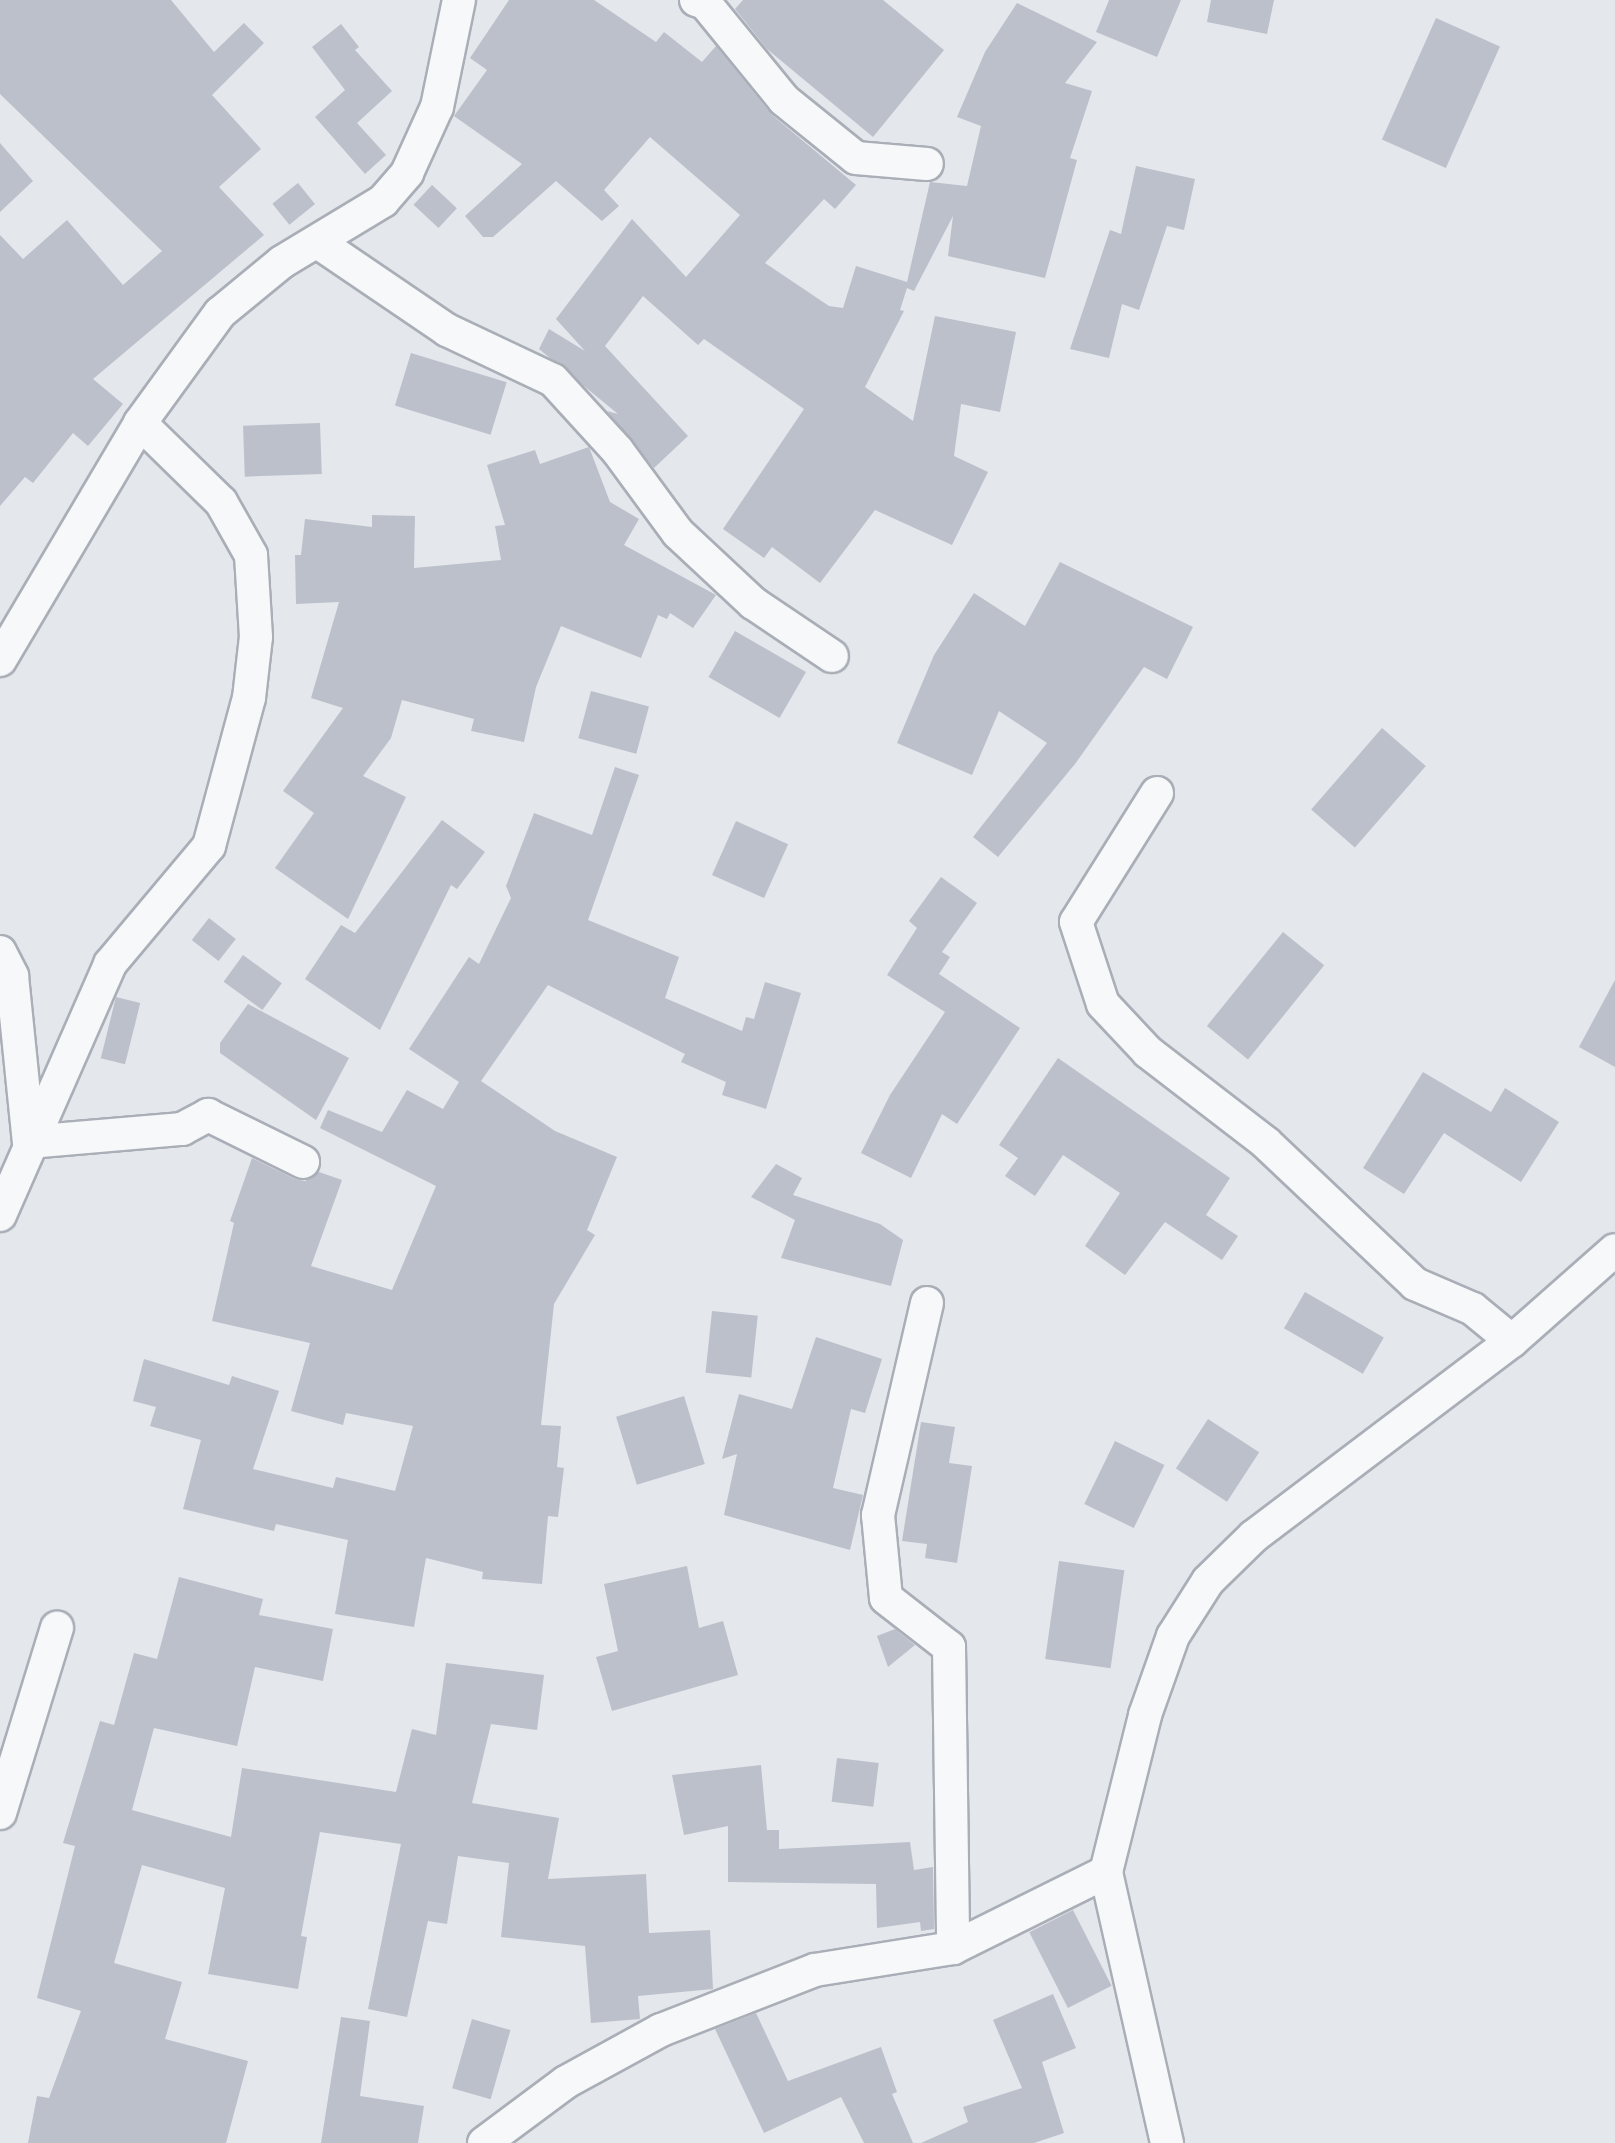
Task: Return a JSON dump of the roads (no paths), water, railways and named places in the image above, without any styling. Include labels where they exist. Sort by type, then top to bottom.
[{"type":"street","points":[[0,660],[140,423],[220,313],[282,262],[319,243],[383,201],[407,173],[437,107],[459,0]]},
{"type":"street","points":[[703,1],[784,100],[856,158],[927,164]]},
{"type":"street","points":[[319,243],[447,330],[553,380],[617,450],[678,533],[753,603],[832,656]]},
{"type":"street","points":[[0,1215],[29,1142],[110,964],[209,846],[249,698],[256,637],[251,555],[221,502],[140,423]]},
{"type":"street","points":[[1157,793],[1076,922],[1103,1004],[1148,1052],[1266,1143],[1415,1284],[1473,1309],[1512,1341]]},
{"type":"street","points":[[0,952],[12,976],[29,1142]]},
{"type":"street","points":[[29,1142],[182,1129],[208,1115],[303,1162]]},
{"type":"street","points":[[1167,2143],[1106,1872],[1145,1715],[1173,1636],[1208,1581],[1254,1536],[1512,1341],[1615,1250]]},
{"type":"street","points":[[927,1303],[878,1515],[886,1598],[949,1647],[953,1948]]},
{"type":"street","points":[[0,1813],[57,1628]]},
{"type":"street","points":[[484,2143],[566,2082],[661,2030],[815,1970],[953,1948],[1106,1872]]}]
